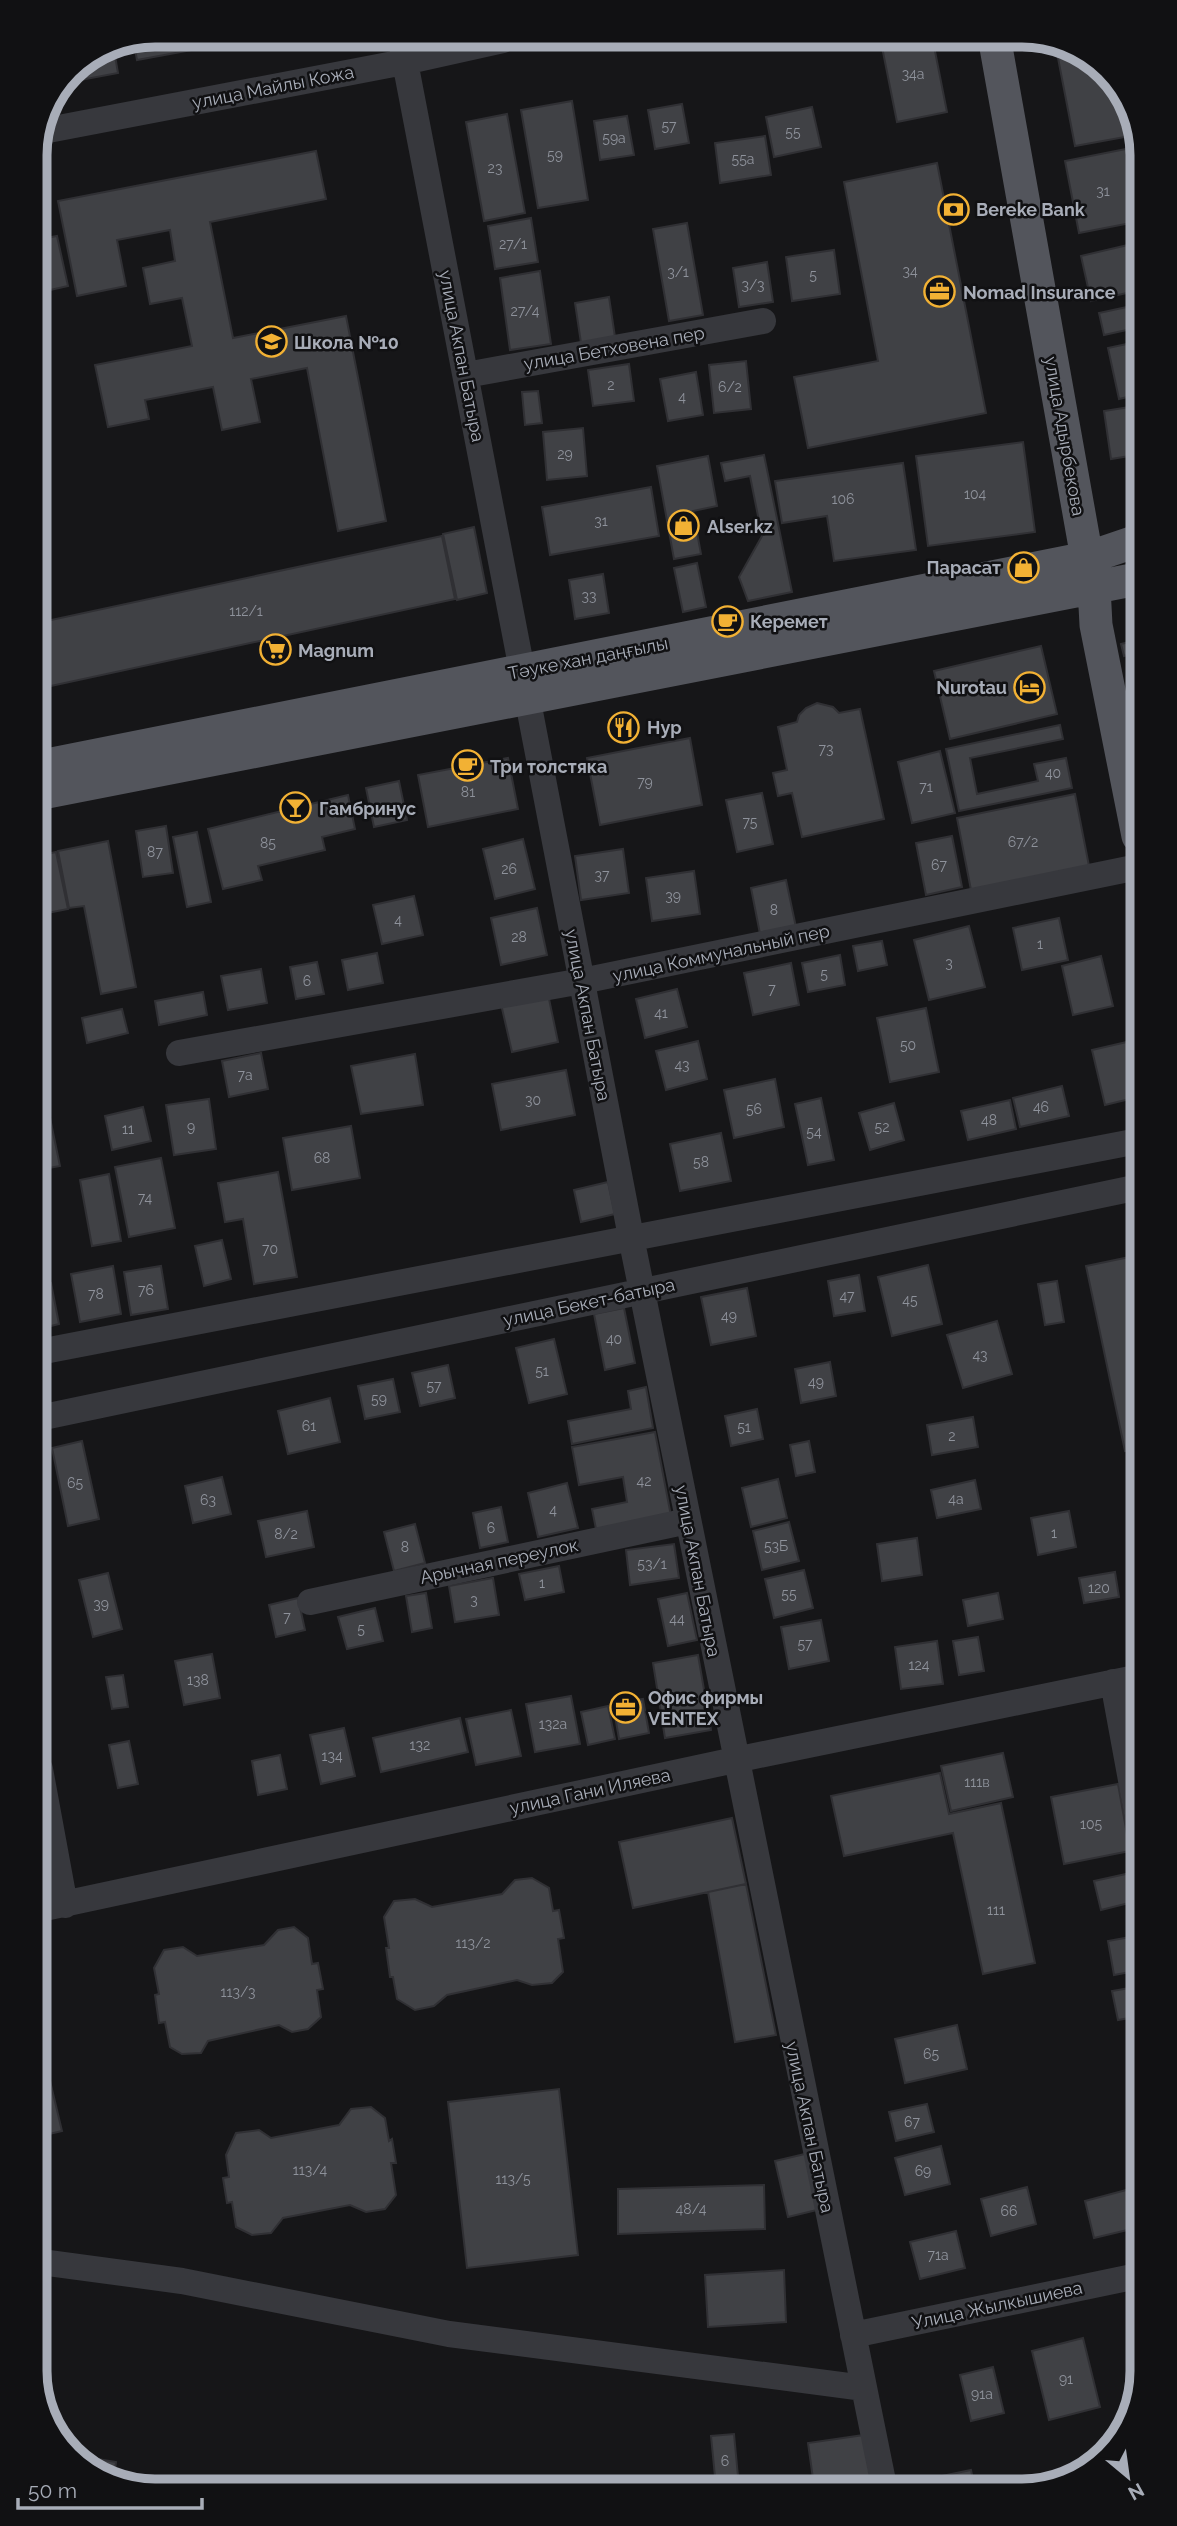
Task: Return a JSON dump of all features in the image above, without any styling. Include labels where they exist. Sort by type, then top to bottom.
[{"type":"main road","name":"улица Адырбекова","points":[[996,47],[1091,573],[1097,625],[1130,795]]},
{"type":"main road","name":"Тәуке хан даңғылы","points":[[1091,573],[1130,546]]},
{"type":"main road","name":"Тәуке хан даңғылы","points":[[47,765],[524,684],[1091,573],[1130,578]]},
{"type":"main road","name":"Тәуке хан даңғылы","points":[[47,792],[524,684]]},
{"type":"street","name":"улица Майлы Кожа","points":[[51,129],[402,52],[444,47]]},
{"type":"street","name":"улица Акпан Батыра","points":[[402,52],[631,1237],[883,2479]]},
{"type":"street","name":"улица Бетховена пер","points":[[466,375],[763,321]]},
{"type":"street","name":"улица Коммунальный пер","points":[[179,1053],[582,981],[1130,869]]},
{"type":"street","points":[[47,1350],[1130,1143]]},
{"type":"street","name":"улица Бекет-батыра","points":[[47,1416],[1130,1189]]},
{"type":"street","name":"Арычная переулок","points":[[310,1602],[688,1521]]},
{"type":"street","name":"улица Гани Иляева","points":[[53,1907],[735,1760],[1130,1679]]},
{"type":"street","points":[[1113,1682],[1130,1775]]},
{"type":"street","points":[[47,1843],[53,1907]]},
{"type":"street","points":[[47,2263],[182,2281],[449,2334],[864,2388]]},
{"type":"street","name":"Улица Жылкышиева","points":[[853,2335],[1130,2277]]},
{"type":"building","points":[[192,47],[192,50],[137,60],[135,49],[141,48]]},
{"type":"building","points":[[882,47],[934,47],[947,112],[897,122]]},
{"type":"building","points":[[115,56],[118,73],[78,80],[101,62]]},
{"type":"building","points":[[1065,57],[1076,62],[1098,79],[1119,108],[1128,136],[1075,146],[1058,58]]},
{"type":"building","points":[[572,101],[588,200],[538,208],[521,110]]},
{"type":"building","points":[[682,104],[689,143],[655,149],[648,110]]},
{"type":"building","points":[[812,107],[821,147],[774,157],[766,117]]},
{"type":"building","points":[[507,114],[525,213],[484,221],[466,122]]},
{"type":"building","points":[[627,116],[634,155],[600,160],[594,121]]},
{"type":"building","points":[[765,136],[771,175],[720,183],[715,143]]},
{"type":"building","points":[[1129,148],[1130,223],[1079,233],[1065,161]]},
{"type":"building","name":"Школа №10","points":[[316,151],[326,199],[210,222],[233,338],[346,316],[386,521],[338,531],[307,368],[251,379],[260,422],[222,430],[213,387],[145,400],[149,419],[108,427],[95,365],[192,346],[182,298],[150,304],[143,268],[175,261],[170,230],[117,240],[126,286],[77,296],[58,201]]},
{"type":"building","points":[[937,163],[986,413],[808,448],[794,377],[878,361],[844,182]]},
{"type":"building","points":[[531,218],[538,262],[495,269],[488,226]]},
{"type":"building","points":[[687,223],[703,315],[669,321],[653,229]]},
{"type":"building","points":[[57,236],[68,286],[47,291],[47,238]]},
{"type":"building","points":[[1130,244],[1130,292],[1091,301],[1081,256]]},
{"type":"building","points":[[834,250],[840,294],[792,301],[786,257]]},
{"type":"building","points":[[767,262],[773,302],[739,307],[733,268]]},
{"type":"building","points":[[540,271],[551,344],[510,350],[500,278]]},
{"type":"building","points":[[609,297],[615,337],[581,343],[575,303]]},
{"type":"building","points":[[1130,306],[1130,329],[1104,335],[1099,313]]},
{"type":"building","points":[[1130,343],[1130,396],[1119,399],[1108,348]]},
{"type":"building","points":[[746,361],[751,409],[714,413],[709,365]]},
{"type":"building","points":[[629,364],[634,401],[593,406],[588,370]]},
{"type":"building","points":[[696,372],[703,415],[668,421],[660,379]]},
{"type":"building","points":[[538,391],[542,423],[525,425],[522,392]]},
{"type":"building","points":[[1130,407],[1130,456],[1111,459],[1104,411]]},
{"type":"building","points":[[583,428],[587,476],[547,480],[543,432]]},
{"type":"building","points":[[1023,442],[1035,532],[928,546],[916,456]]},
{"type":"building","points":[[764,455],[792,592],[748,601],[739,577],[762,536],[750,476],[725,481],[721,463]]},
{"type":"building","points":[[708,456],[717,506],[693,511],[701,554],[674,559],[657,466]]},
{"type":"building","points":[[903,463],[916,550],[834,561],[827,516],[782,523],[775,481]]},
{"type":"building","points":[[651,487],[659,536],[550,555],[542,507]]},
{"type":"building","points":[[474,527],[487,593],[457,600],[443,534]]},
{"type":"building","points":[[442,536],[455,599],[47,687],[47,621]]},
{"type":"building","points":[[697,563],[706,607],[683,612],[674,568]]},
{"type":"building","points":[[603,574],[609,613],[575,619],[569,580]]},
{"type":"building","points":[[1130,642],[1130,654],[1124,656],[1121,644]]},
{"type":"building","points":[[1041,646],[1057,714],[950,739],[934,671]]},
{"type":"building","points":[[817,703],[833,707],[839,713],[860,709],[884,819],[802,837],[792,793],[778,796],[773,773],[787,770],[778,727],[797,722],[799,715],[806,708]]},
{"type":"building","points":[[1060,725],[1063,739],[970,758],[977,794],[1038,781],[1034,764],[1066,758],[1072,788],[959,811],[946,749]]},
{"type":"building","points":[[690,738],[702,805],[600,825],[587,758]]},
{"type":"building","points":[[940,751],[955,813],[912,823],[898,762]]},
{"type":"building","points":[[508,758],[518,809],[428,827],[418,775]]},
{"type":"building","points":[[399,781],[407,820],[374,827],[366,788]]},
{"type":"building","points":[[762,793],[773,844],[737,852],[726,800]]},
{"type":"building","points":[[1075,794],[1089,866],[971,890],[957,818]]},
{"type":"building","points":[[348,795],[355,829],[322,837],[325,850],[258,866],[262,880],[223,889],[208,829]]},
{"type":"building","points":[[166,826],[173,873],[143,877],[136,831]]},
{"type":"building","points":[[197,832],[211,902],[187,907],[173,837]]},
{"type":"building","points":[[952,836],[962,887],[926,895],[916,843]]},
{"type":"building","points":[[523,839],[535,889],[495,899],[483,849]]},
{"type":"building","points":[[108,841],[136,987],[101,994],[84,906],[69,908],[58,851]]},
{"type":"building","points":[[623,849],[629,893],[581,900],[575,856]]},
{"type":"building","points":[[56,852],[68,909],[47,913],[47,854]]},
{"type":"building","points":[[694,871],[700,914],[652,921],[646,878]]},
{"type":"building","points":[[786,880],[797,932],[761,939],[751,888]]},
{"type":"building","points":[[414,896],[423,935],[382,944],[373,905]]},
{"type":"building","points":[[537,908],[547,955],[501,965],[491,918]]},
{"type":"building","points":[[1059,918],[1068,960],[1022,970],[1013,928]]},
{"type":"building","points":[[969,926],[985,987],[929,1000],[914,940]]},
{"type":"building","points":[[882,941],[887,965],[858,971],[853,946]]},
{"type":"building","points":[[377,953],[383,983],[348,990],[342,960]]},
{"type":"building","points":[[840,955],[845,985],[808,992],[802,963]]},
{"type":"building","points":[[1101,956],[1113,1006],[1073,1015],[1062,966]]},
{"type":"building","points":[[317,962],[324,994],[296,999],[290,967]]},
{"type":"building","points":[[791,963],[799,1005],[753,1015],[744,973]]},
{"type":"building","points":[[261,969],[267,1003],[228,1010],[221,976]]},
{"type":"building","points":[[677,989],[687,1027],[645,1038],[636,999]]},
{"type":"building","points":[[203,992],[207,1015],[159,1025],[155,1001]]},
{"type":"building","points":[[548,994],[558,1042],[512,1052],[501,1004]]},
{"type":"building","points":[[926,1008],[939,1072],[890,1082],[877,1018]]},
{"type":"building","points":[[122,1009],[128,1033],[87,1043],[82,1018]]},
{"type":"building","points":[[698,1041],[707,1079],[666,1090],[656,1051]]},
{"type":"building","points":[[1130,1041],[1130,1099],[1105,1105],[1092,1050]]},
{"type":"building","points":[[261,1053],[268,1089],[229,1097],[222,1061]]},
{"type":"building","points":[[415,1054],[423,1105],[361,1114],[351,1066]]},
{"type":"building","points":[[566,1070],[575,1115],[501,1130],[492,1084]]},
{"type":"building","points":[[775,1079],[784,1127],[734,1138],[724,1090]]},
{"type":"building","points":[[1062,1086],[1069,1116],[1020,1127],[1013,1098]]},
{"type":"building","points":[[821,1098],[834,1160],[808,1165],[795,1104]]},
{"type":"building","points":[[209,1099],[216,1149],[174,1155],[166,1105]]},
{"type":"building","points":[[1010,1100],[1016,1129],[968,1140],[961,1111]]},
{"type":"building","points":[[894,1103],[904,1140],[870,1150],[859,1113]]},
{"type":"building","points":[[143,1107],[151,1141],[112,1150],[105,1116]]},
{"type":"building","points":[[47,1114],[60,1166],[47,1168]]},
{"type":"building","points":[[351,1126],[360,1178],[292,1190],[283,1138]]},
{"type":"building","points":[[721,1133],[731,1181],[680,1191],[670,1144]]},
{"type":"building","points":[[161,1158],[175,1228],[129,1237],[115,1167]]},
{"type":"building","points":[[278,1172],[297,1277],[254,1284],[243,1219],[225,1222],[218,1183]]},
{"type":"building","points":[[109,1174],[121,1241],[92,1246],[80,1180]]},
{"type":"building","points":[[608,1182],[615,1214],[581,1222],[574,1190]]},
{"type":"building","points":[[222,1240],[231,1279],[204,1286],[195,1246]]},
{"type":"building","points":[[1130,1257],[1130,1450],[1125,1451],[1086,1266]]},
{"type":"building","points":[[928,1265],[942,1324],[892,1336],[878,1277]]},
{"type":"building","points":[[113,1266],[121,1314],[80,1322],[71,1274]]},
{"type":"building","points":[[161,1266],[168,1309],[131,1315],[124,1272]]},
{"type":"building","points":[[859,1275],[865,1311],[834,1316],[828,1281]]},
{"type":"building","points":[[1057,1281],[1064,1322],[1045,1325],[1038,1284]]},
{"type":"building","points":[[51,1283],[59,1324],[47,1327],[47,1284]]},
{"type":"building","points":[[747,1288],[756,1336],[711,1345],[701,1297]]},
{"type":"building","points":[[624,1308],[635,1363],[605,1370],[594,1314]]},
{"type":"building","points":[[997,1321],[1012,1374],[963,1388],[947,1335]]},
{"type":"building","points":[[554,1339],[567,1394],[529,1403],[516,1348]]},
{"type":"building","points":[[830,1362],[836,1396],[801,1403],[795,1369]]},
{"type":"building","points":[[448,1365],[455,1398],[420,1406],[412,1373]]},
{"type":"building","points":[[393,1379],[400,1412],[365,1419],[358,1386]]},
{"type":"building","points":[[646,1387],[653,1428],[572,1444],[568,1421],[631,1409],[628,1391]]},
{"type":"building","points":[[330,1398],[340,1442],[288,1454],[278,1411]]},
{"type":"building","points":[[757,1409],[763,1439],[731,1446],[725,1416]]},
{"type":"building","points":[[973,1417],[978,1447],[932,1455],[927,1425]]},
{"type":"building","points":[[655,1432],[671,1516],[596,1529],[592,1509],[627,1502],[623,1477],[579,1485],[572,1447]]},
{"type":"building","points":[[82,1441],[99,1519],[68,1526],[52,1448]]},
{"type":"building","points":[[809,1441],[815,1472],[796,1476],[790,1445]]},
{"type":"building","points":[[222,1477],[231,1514],[193,1523],[185,1486]]},
{"type":"building","points":[[778,1479],[787,1518],[751,1527],[742,1488]]},
{"type":"building","points":[[975,1480],[981,1509],[937,1518],[931,1490]]},
{"type":"building","points":[[567,1483],[578,1528],[538,1537],[528,1493]]},
{"type":"building","points":[[501,1507],[508,1542],[480,1548],[473,1513]]},
{"type":"building","points":[[307,1511],[314,1547],[266,1557],[258,1521]]},
{"type":"building","points":[[1069,1511],[1076,1547],[1038,1555],[1031,1518]]},
{"type":"building","points":[[789,1522],[799,1561],[762,1570],[753,1531]]},
{"type":"building","points":[[415,1524],[425,1563],[394,1571],[384,1532]]},
{"type":"building","points":[[917,1538],[922,1575],[882,1581],[877,1544]]},
{"type":"building","points":[[674,1544],[679,1578],[630,1585],[626,1550]]},
{"type":"building","points":[[559,1566],[564,1592],[525,1600],[519,1574]]},
{"type":"building","points":[[804,1570],[813,1608],[774,1618],[765,1579]]},
{"type":"building","points":[[1115,1572],[1119,1597],[1084,1603],[1079,1578]]},
{"type":"building","points":[[108,1573],[122,1629],[93,1637],[79,1580]]},
{"type":"building","points":[[493,1578],[499,1615],[455,1622],[449,1586]]},
{"type":"building","points":[[426,1593],[432,1628],[412,1632],[406,1596]]},
{"type":"building","points":[[687,1593],[697,1640],[668,1646],[658,1599]]},
{"type":"building","points":[[998,1593],[1003,1619],[968,1626],[963,1600]]},
{"type":"building","points":[[298,1598],[305,1630],[276,1637],[269,1605]]},
{"type":"building","points":[[375,1608],[383,1641],[347,1649],[338,1617]]},
{"type":"building","points":[[821,1620],[829,1661],[789,1669],[781,1627]]},
{"type":"building","points":[[978,1637],[984,1671],[959,1675],[953,1641]]},
{"type":"building","points":[[937,1641],[943,1684],[901,1689],[895,1647]]},
{"type":"building","points":[[212,1654],[220,1698],[184,1705],[175,1661]]},
{"type":"building","points":[[698,1655],[711,1730],[665,1738],[653,1663]]},
{"type":"building","points":[[123,1675],[128,1707],[112,1709],[106,1677]]},
{"type":"building","points":[[571,1696],[580,1744],[535,1752],[526,1704]]},
{"type":"building","points":[[643,1699],[649,1733],[619,1739],[613,1704]]},
{"type":"building","points":[[608,1706],[615,1739],[588,1745],[581,1712]]},
{"type":"building","points":[[511,1710],[521,1756],[476,1765],[466,1719]]},
{"type":"building","points":[[460,1718],[468,1752],[381,1772],[373,1738]]},
{"type":"building","points":[[344,1728],[355,1776],[321,1784],[310,1735]]},
{"type":"building","points":[[129,1741],[138,1784],[118,1788],[109,1745]]},
{"type":"building","points":[[1003,1753],[1013,1797],[951,1811],[941,1766]]},
{"type":"building","points":[[280,1755],[287,1789],[258,1795],[252,1761]]},
{"type":"building","points":[[940,1773],[949,1814],[1001,1803],[1035,1963],[983,1974],[953,1833],[844,1856],[831,1796]]},
{"type":"building","points":[[1118,1784],[1130,1851],[1064,1864],[1051,1797]]},
{"type":"building","points":[[732,1818],[746,1884],[633,1908],[619,1842]]},
{"type":"building","points":[[1130,1873],[1130,1903],[1101,1910],[1094,1881]]},
{"type":"building","points":[[532,1878],[549,1888],[553,1911],[559,1910],[564,1938],[558,1939],[563,1972],[552,1983],[532,1985],[517,1980],[447,1995],[434,2006],[415,2010],[397,1999],[393,1977],[390,1977],[384,1917],[394,1901],[415,1899],[432,1907],[502,1894],[515,1880]]},
{"type":"building","points":[[746,1884],[776,2035],[735,2042],[708,1892]]},
{"type":"building","points":[[294,1927],[308,1938],[312,1964],[318,1963],[323,1989],[317,1990],[321,2017],[308,2029],[292,2032],[279,2025],[208,2041],[201,2053],[182,2054],[170,2047],[165,2022],[159,2023],[155,1995],[159,1994],[154,1968],[164,1950],[183,1947],[197,1956],[264,1945],[278,1930]]},
{"type":"building","points":[[1130,1937],[1130,1972],[1114,1975],[1108,1941]]},
{"type":"building","points":[[1130,1988],[1130,2018],[1118,2020],[1112,1991]]},
{"type":"building","points":[[957,2025],[967,2069],[905,2083],[895,2039]]},
{"type":"building","points":[[47,2068],[62,2131],[47,2135]]},
{"type":"building","points":[[559,2089],[578,2255],[467,2268],[448,2102]]},
{"type":"building","points":[[927,2104],[934,2132],[896,2141],[889,2112]]},
{"type":"building","points":[[371,2107],[385,2118],[396,2163],[391,2163],[396,2195],[385,2209],[366,2212],[350,2205],[283,2218],[271,2233],[252,2235],[236,2227],[232,2202],[227,2203],[223,2178],[229,2177],[226,2155],[236,2133],[259,2130],[271,2138],[339,2125],[351,2109]]},
{"type":"building","points":[[941,2146],[950,2184],[905,2195],[895,2158]]},
{"type":"building","points":[[809,2153],[821,2209],[788,2217],[775,2161]]},
{"type":"building","points":[[764,2185],[765,2229],[618,2234],[618,2189]]},
{"type":"building","points":[[1027,2187],[1036,2224],[991,2236],[981,2199]]},
{"type":"building","points":[[1130,2189],[1130,2229],[1094,2238],[1085,2201]]},
{"type":"building","points":[[956,2231],[965,2268],[920,2279],[910,2242]]},
{"type":"building","points":[[784,2270],[786,2322],[708,2327],[705,2275]]},
{"type":"building","points":[[1083,2338],[1100,2407],[1049,2420],[1032,2351]]},
{"type":"building","points":[[993,2367],[1004,2413],[971,2421],[960,2375]]},
{"type":"building","points":[[734,2434],[738,2479],[715,2479],[711,2436]]},
{"type":"building","points":[[864,2435],[871,2479],[813,2479],[808,2443]]},
{"type":"building","points":[[93,2458],[116,2462],[115,2471]]},
{"type":"building","points":[[971,2470],[973,2479],[938,2479]]},
{"type":"building","points":[[175,2476],[198,2479],[175,2479]]},
{"type":"place","name":"Bereke Bank","points":[[953,209]]},
{"type":"place","name":"Nomad Insurance","points":[[940,292]]},
{"type":"place","name":"Школа №10","points":[[271,342]]},
{"type":"place","name":"Alser.kz","points":[[684,526]]},
{"type":"place","name":"Парасат","points":[[1024,567]]},
{"type":"place","name":"Керемет","points":[[727,621]]},
{"type":"place","name":"Magnum","points":[[275,650]]},
{"type":"place","name":"Nurotau","points":[[1030,687]]},
{"type":"place","name":"Нур","points":[[624,727]]},
{"type":"place","name":"Три толстяка","points":[[467,766]]},
{"type":"place","name":"Гамбринус","points":[[296,808]]},
{"type":"place","name":"Офис фирмы VENTEX","points":[[625,1707]]}]
